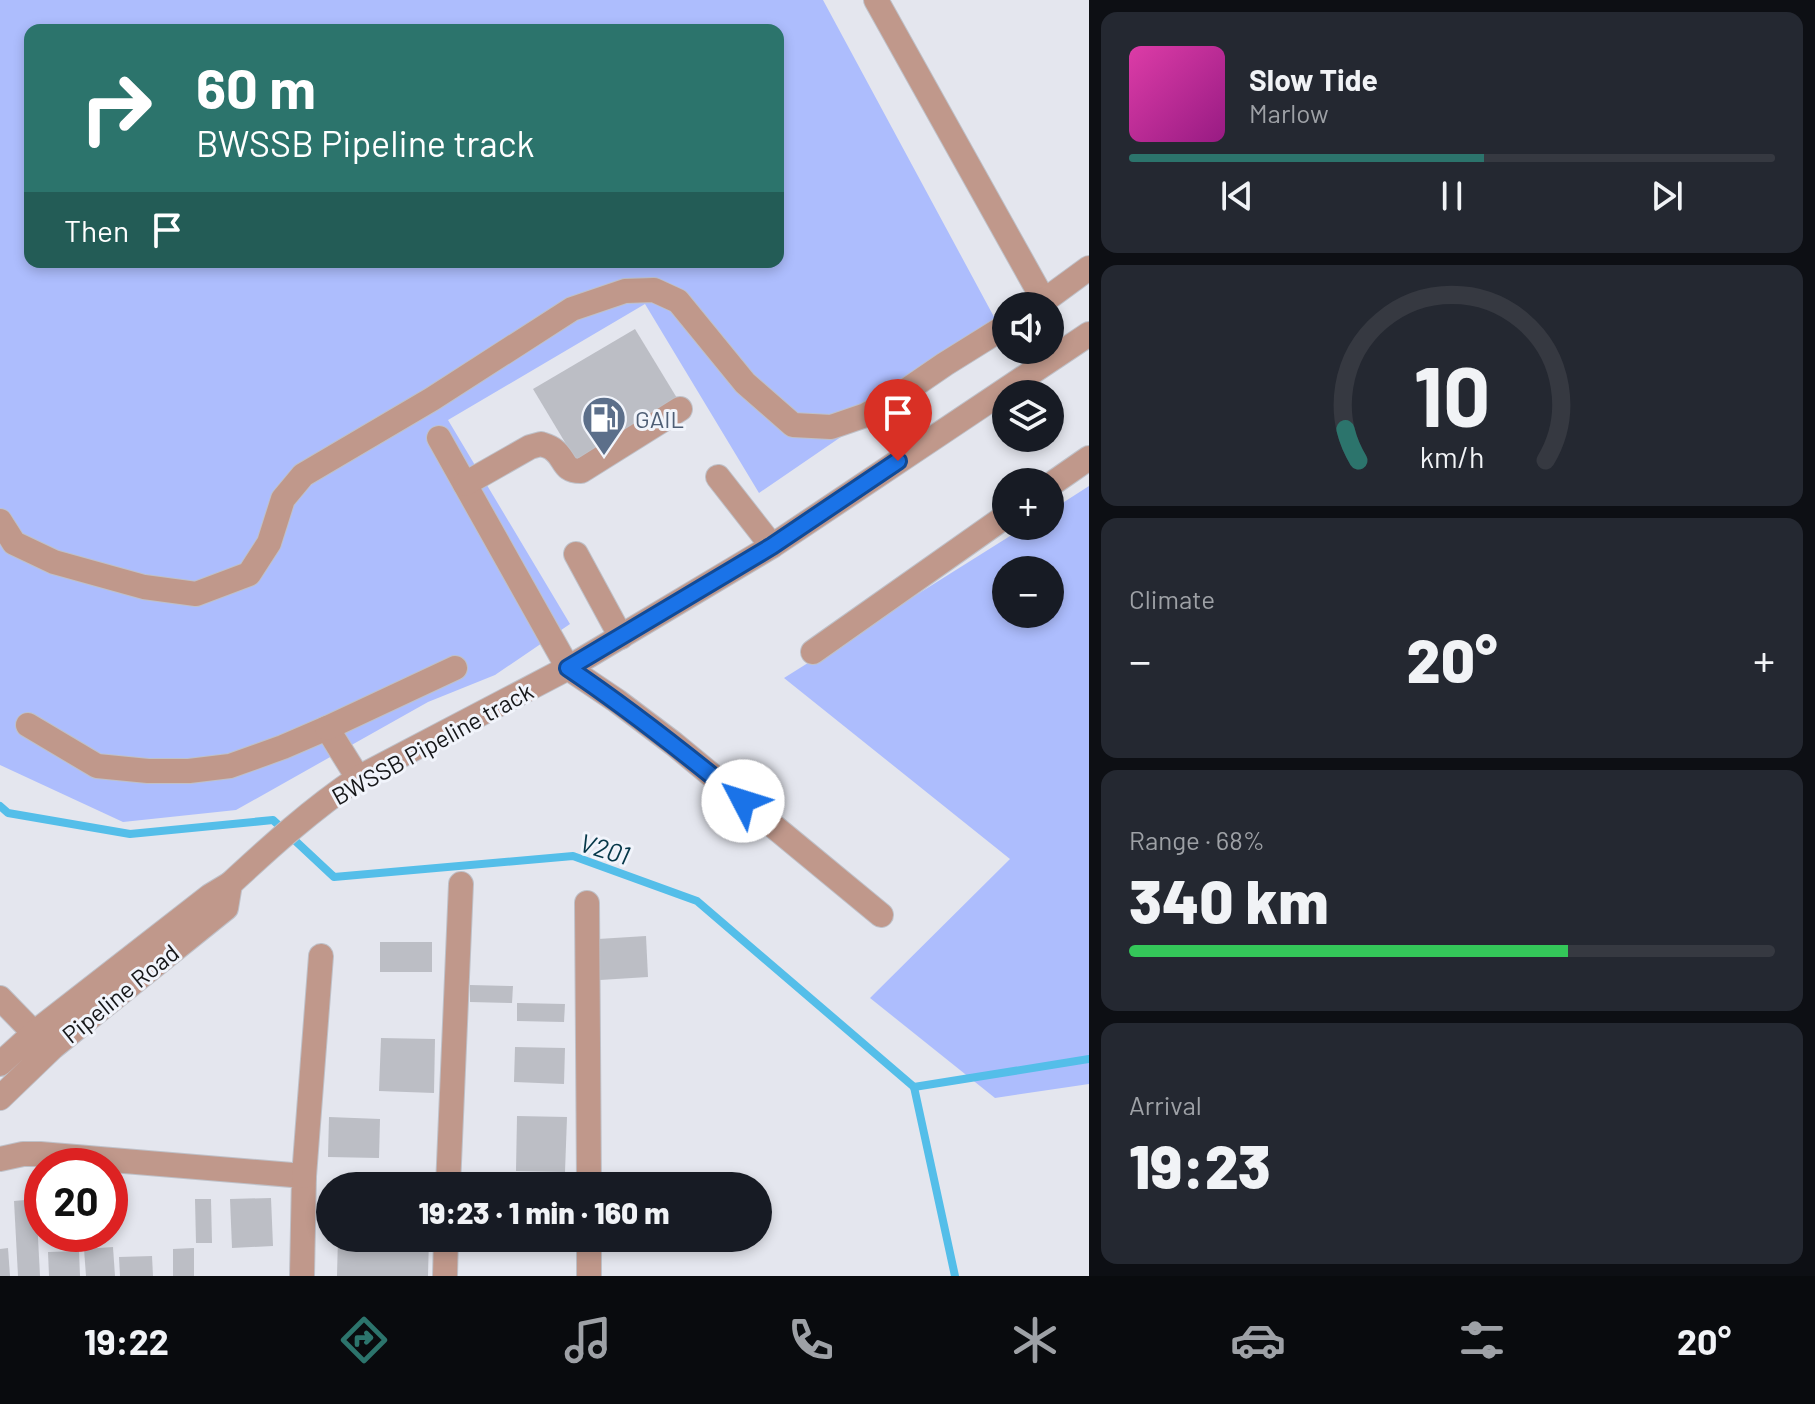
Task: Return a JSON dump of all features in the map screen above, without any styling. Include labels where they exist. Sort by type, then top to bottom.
[{"type":"street","points":[[876,0],[1034,292]]},
{"type":"street","points":[[1057,292],[1089,268]]},
{"type":"street","points":[[0,521],[14,543],[54,562],[144,587],[196,594],[249,574],[269,543],[283,499],[303,475],[432,399],[572,309],[625,291],[654,290],[678,301],[745,383],[793,425],[831,427],[866,415],[992,335]]},
{"type":"street","name":"BWSSB Pipeline track","points":[[302,820],[358,778],[568,668],[772,546],[1089,334]]},
{"type":"street","points":[[465,484],[530,447],[541,444],[556,451],[568,468],[581,471],[680,409]]},
{"type":"street","points":[[439,438],[568,668],[674,744],[881,915]]},
{"type":"street","points":[[1064,475],[1089,458]]},
{"type":"street","points":[[718,477],[772,546]]},
{"type":"street","points":[[813,652],[992,526]]},
{"type":"street","points":[[576,554],[621,637]]},
{"type":"street","points":[[28,725],[97,766],[189,771],[230,766],[327,728],[455,668]]},
{"type":"street","points":[[327,728],[358,778]]},
{"type":"street","name":"Pipeline Road","points":[[0,1064],[34,1033],[210,896],[230,884],[302,820]]},
{"type":"street","name":"Pipeline Road","points":[[0,1098],[53,1047],[226,908],[230,884]]},
{"type":"street","points":[[449,1172],[461,884]]},
{"type":"street","points":[[587,903],[589,1172]]},
{"type":"street","points":[[302,1276],[304,1176],[321,956]]},
{"type":"street","points":[[0,998],[34,1033]]},
{"type":"street","points":[[0,1159],[40,1154],[304,1176]]},
{"type":"street","points":[[445,1276],[446,1252]]},
{"type":"street","points":[[589,1252],[589,1276]]},
{"type":"shaded area","points":[[0,0],[823,0],[992,313],[992,333],[759,493],[645,304],[448,420],[570,624],[495,675],[428,702],[236,810],[123,822],[0,765]]},
{"type":"shaded area","points":[[1089,486],[1089,1084],[995,1098],[870,998],[1010,859],[784,678],[1004,540],[1064,540],[1064,502]]},
{"type":"building","points":[[635,329],[680,403],[578,464],[533,389]]},
{"type":"building","points":[[646,936],[648,977],[600,980],[598,939]]},
{"type":"building","points":[[380,942],[432,942],[432,972],[380,972]]},
{"type":"building","points":[[470,985],[513,986],[512,1003],[470,1002]]},
{"type":"building","points":[[517,1003],[565,1004],[564,1022],[517,1021]]},
{"type":"building","points":[[381,1038],[435,1039],[434,1093],[379,1091]]},
{"type":"building","points":[[515,1047],[565,1048],[564,1084],[514,1082]]},
{"type":"building","points":[[517,1116],[567,1117],[565,1172],[516,1171]]},
{"type":"building","points":[[329,1117],[380,1119],[379,1158],[328,1157]]},
{"type":"building","points":[[271,1198],[273,1246],[232,1248],[230,1199]]},
{"type":"building","points":[[195,1199],[211,1199],[212,1243],[196,1243]]},
{"type":"building","points":[[24,1200],[24,1252],[39,1252],[40,1276],[18,1276],[14,1201]]},
{"type":"building","points":[[8,1248],[10,1276],[0,1276],[0,1249]]},
{"type":"building","points":[[194,1248],[194,1276],[173,1276],[173,1249]]},
{"type":"building","points":[[48,1252],[79,1252],[80,1276],[49,1276]]},
{"type":"building","points":[[84,1252],[113,1252],[115,1276],[86,1276]]},
{"type":"building","points":[[338,1252],[429,1252],[428,1276],[337,1276]]},
{"type":"building","points":[[152,1256],[153,1276],[120,1276],[119,1257]]},
{"type":"waterway","name":"V201","points":[[0,806],[8,813],[130,834],[273,820],[334,877],[573,856],[697,901],[914,1087],[955,1276]]},
{"type":"waterway","points":[[914,1087],[1089,1059]]},
{"type":"place","name":"GAIL","points":[[604,457]]},
{"type":"route","points":[[743,801],[674,744],[568,668],[772,546],[898,461]]}]
